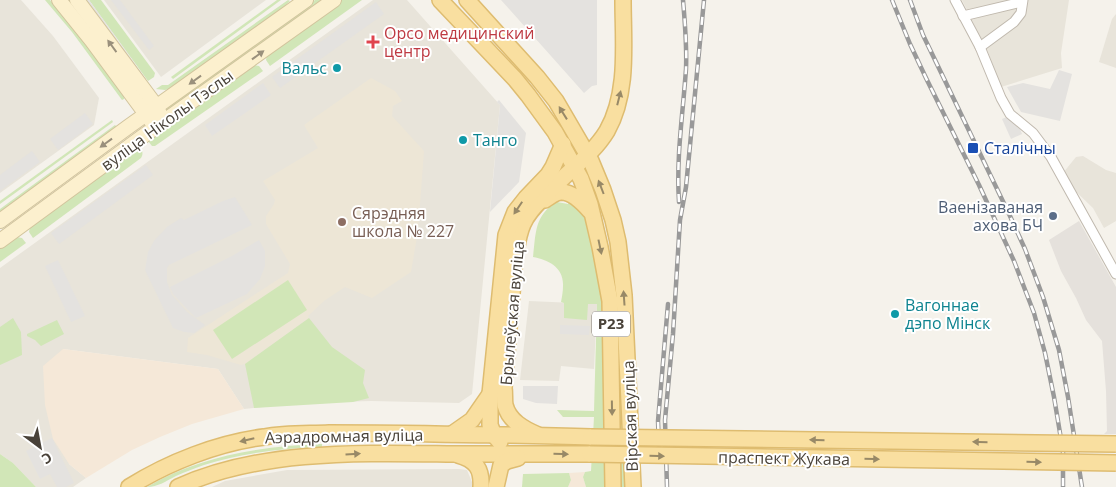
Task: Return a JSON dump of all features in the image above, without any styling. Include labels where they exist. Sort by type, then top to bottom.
[{"type":"main road","points":[[59,0],[152,111],[161,116],[161,124]]},
{"type":"main road","points":[[77,0],[152,111]]},
{"type":"main road","name":"вуліца Ніколы Тэслы","points":[[0,221],[306,0]]},
{"type":"main road","name":"вуліца Ніколы Тэслы","points":[[0,241],[334,0]]},
{"type":"main road","name":"Р23","points":[[440,0],[515,80],[545,117],[575,167]]},
{"type":"main road","name":"Р23","points":[[467,0],[546,87],[574,130],[587,155]]},
{"type":"main road","points":[[587,155],[607,131],[621,94],[623,79],[623,0]]},
{"type":"main road","name":"Брылеўская вуліца","points":[[494,435],[490,425],[490,394],[505,244],[515,212],[550,171],[562,144]]},
{"type":"main road","name":"Брылеўская вуліца","points":[[538,435],[516,422],[505,404],[504,388],[515,258],[520,231],[530,212],[587,155]]},
{"type":"main road","name":"Вірская вуліца","points":[[587,155],[603,190],[618,242],[624,295],[633,487]]},
{"type":"main road","name":"Вірская вуліца","points":[[575,167],[592,213],[610,301],[613,487]]},
{"type":"main road","points":[[530,212],[554,194],[560,192],[572,195],[592,213]]},
{"type":"main road","name":"Брылеўская вуліца","points":[[452,434],[472,420],[490,394]]},
{"type":"main road","name":"Аэрадромная вуліца","points":[[129,487],[177,462],[214,448],[265,436],[384,433],[538,435]]},
{"type":"main road","points":[[494,435],[504,445],[532,454]]},
{"type":"main road","name":"праспект Жукава","points":[[538,435],[1116,444]]},
{"type":"main road","name":"Аэрадромная вуліца","points":[[178,487],[228,470],[265,461],[364,453],[419,452],[452,454]]},
{"type":"main road","points":[[452,454],[467,458],[475,463],[481,474],[480,487]]},
{"type":"main road","name":"праспект Жукава","points":[[452,454],[590,454],[1116,463]]},
{"type":"main road","points":[[496,487],[500,467],[503,463],[532,454]]},
{"type":"street","points":[[956,0],[980,47],[1000,98],[1010,114],[1033,133],[1051,157],[1116,274]]},
{"type":"street","points":[[963,16],[1023,1],[1021,13],[1014,22],[980,47]]},
{"type":"shaded area","points":[[0,0],[21,0],[53,36],[99,98],[94,125],[0,193]]},
{"type":"shaded area","points":[[80,0],[89,0],[146,79],[141,82]]},
{"type":"shaded area","points":[[104,0],[266,0],[161,77]]},
{"type":"shaded area","points":[[111,0],[120,0],[154,46],[149,50]]},
{"type":"shaded area","points":[[373,0],[407,0],[500,105],[472,394],[459,403],[371,401],[302,403],[244,409],[218,369],[63,349],[69,464],[86,478],[73,487],[36,487],[13,463],[0,454],[0,268]]},
{"type":"shaded area","points":[[501,0],[597,0],[597,85],[592,86],[584,93]]},
{"type":"shaded area","points":[[962,0],[1069,0],[1061,53],[1062,68],[1001,87],[988,52]]},
{"type":"shaded area","points":[[376,2],[384,14],[280,88],[272,77]]},
{"type":"shaded area","points":[[1116,14],[1116,68],[1099,62],[1112,19]]},
{"type":"shaded area","points":[[1059,70],[1072,74],[1060,121],[1021,112],[1007,87],[1023,83],[1050,89]]},
{"type":"shaded area","name":"Сярэдняя школа № 227","points":[[371,78],[395,91],[402,101],[393,106],[392,116],[424,151],[418,231],[411,272],[372,298],[345,287],[324,301],[308,316],[309,318],[245,364],[241,365],[207,355],[187,352],[188,338],[288,273],[290,264],[266,224],[266,216],[275,200],[263,181],[318,148],[304,125]]},
{"type":"shaded area","points":[[263,83],[271,95],[212,136],[205,125]]},
{"type":"shaded area","points":[[499,100],[526,133],[519,182],[490,212],[500,105],[497,102]]},
{"type":"shaded area","points":[[85,113],[93,124],[58,150],[50,139]]},
{"type":"shaded area","points":[[1009,116],[1022,134],[1011,139],[1002,119]]},
{"type":"shaded area","points":[[32,151],[40,162],[0,191],[0,175]]},
{"type":"shaded area","points":[[1083,156],[1106,170],[1116,173],[1116,221],[1104,228],[1093,208],[1067,183],[1063,173],[1076,157]]},
{"type":"shaded area","points":[[146,165],[153,175],[59,244],[51,233]]},
{"type":"shaded area","points":[[235,197],[252,225],[169,265],[167,268],[167,282],[172,295],[187,312],[205,325],[194,333],[173,328],[145,270],[148,252],[154,241],[167,227],[181,218],[184,220]]},
{"type":"shaded area","points":[[1079,221],[1116,287],[1116,434],[1104,434],[1107,431],[1102,341],[1086,320],[1061,271],[1049,240]]},
{"type":"shaded area","points":[[259,240],[265,251],[265,266],[260,279],[247,294],[196,318],[173,294],[170,287],[232,256]]},
{"type":"shaded area","points":[[58,260],[85,316],[71,322],[45,266]]},
{"type":"shaded area","points":[[529,301],[597,304],[594,369],[561,366],[559,381],[520,380]]},
{"type":"shaded area","points":[[560,325],[590,326],[589,335],[560,334]]},
{"type":"shaded area","points":[[63,349],[218,369],[244,409],[192,424],[160,437],[132,450],[86,478],[69,464],[53,439],[45,405],[43,366]]},
{"type":"shaded area","points":[[523,386],[558,386],[557,404],[536,403],[523,399]]},
{"type":"shaded area","points":[[52,438],[74,483],[66,487],[57,487],[50,474],[40,479],[26,451]]},
{"type":"shaded area","points":[[287,470],[467,470],[474,487],[212,487],[225,481]]},
{"type":"shaded area","points":[[585,472],[583,477],[586,487],[568,487],[571,480],[569,473]]},
{"type":"green space","points":[[45,0],[50,0],[80,35],[125,96],[124,99],[122,100],[72,32]]},
{"type":"green space","points":[[89,0],[101,0],[155,73],[154,77],[148,81]]},
{"type":"green space","points":[[277,0],[281,0],[173,79],[171,77]]},
{"type":"green space","points":[[288,0],[290,1],[272,18],[172,88],[165,90],[156,89],[162,85],[168,85]]},
{"type":"green space","points":[[315,0],[325,0],[169,113],[164,110]]},
{"type":"green space","points":[[342,0],[362,0],[270,66],[266,60],[269,53]]},
{"type":"green space","points":[[254,65],[259,66],[263,71],[155,146],[152,146],[148,141]]},
{"type":"green space","points":[[112,120],[113,122],[0,204],[0,201]]},
{"type":"green space","points":[[115,125],[119,129],[0,216],[0,209]]},
{"type":"green space","points":[[139,146],[142,152],[141,158],[33,238],[29,232],[30,227]]},
{"type":"green space","points":[[570,198],[586,213],[604,305],[604,453],[609,487],[586,487],[583,477],[585,472],[591,471],[594,417],[563,417],[557,410],[594,411],[597,304],[588,304],[587,320],[564,318],[564,303],[561,302],[563,279],[561,274],[549,262],[533,257],[540,219],[549,207],[557,202],[568,204]]},
{"type":"green space","points":[[17,237],[22,238],[26,243],[0,262],[0,248]]},
{"type":"green space","points":[[288,280],[307,310],[232,359],[213,330]]},
{"type":"green space","points":[[13,318],[21,332],[22,355],[0,365],[0,327]]},
{"type":"green space","points":[[309,318],[332,347],[365,370],[363,383],[369,398],[353,402],[254,408],[245,364]]},
{"type":"green space","points":[[57,320],[64,334],[41,346],[27,336],[27,334]]},
{"type":"green space","points":[[617,335],[619,335],[627,487],[621,487]]},
{"type":"green space","points":[[322,444],[322,447],[263,452],[233,457],[204,465],[158,485],[147,487],[167,476],[209,460],[254,450]]},
{"type":"green space","points":[[0,454],[13,463],[36,487],[0,487]]},
{"type":"green space","points":[[569,473],[571,480],[568,487],[522,487],[523,474]]},
{"type":"railway","points":[[679,202],[679,152],[686,60],[683,0]]},
{"type":"railway","points":[[667,487],[665,420],[673,334],[680,220],[686,187],[704,0]]},
{"type":"railway","points":[[892,0],[910,44],[1014,261],[1034,313],[1054,397],[1063,451],[1063,487]]},
{"type":"railway","points":[[910,0],[923,35],[1025,249],[1043,297],[1059,350],[1082,487]]},
{"type":"railway","points":[[659,446],[658,421],[668,304]]},
{"type":"place","name":"Орсо медицинский центр","points":[[373,42]]},
{"type":"place","name":"Вальс","points":[[337,68]]},
{"type":"place","name":"Танго","points":[[463,140]]},
{"type":"place","name":"Сталічны","points":[[973,148]]},
{"type":"place","name":"Ваенізаваная ахова БЧ","points":[[1053,216]]},
{"type":"place","name":"Сярэдняя школа № 227","points":[[342,222]]},
{"type":"place","name":"Вагоннае дэпо Мінск","points":[[895,314]]}]
